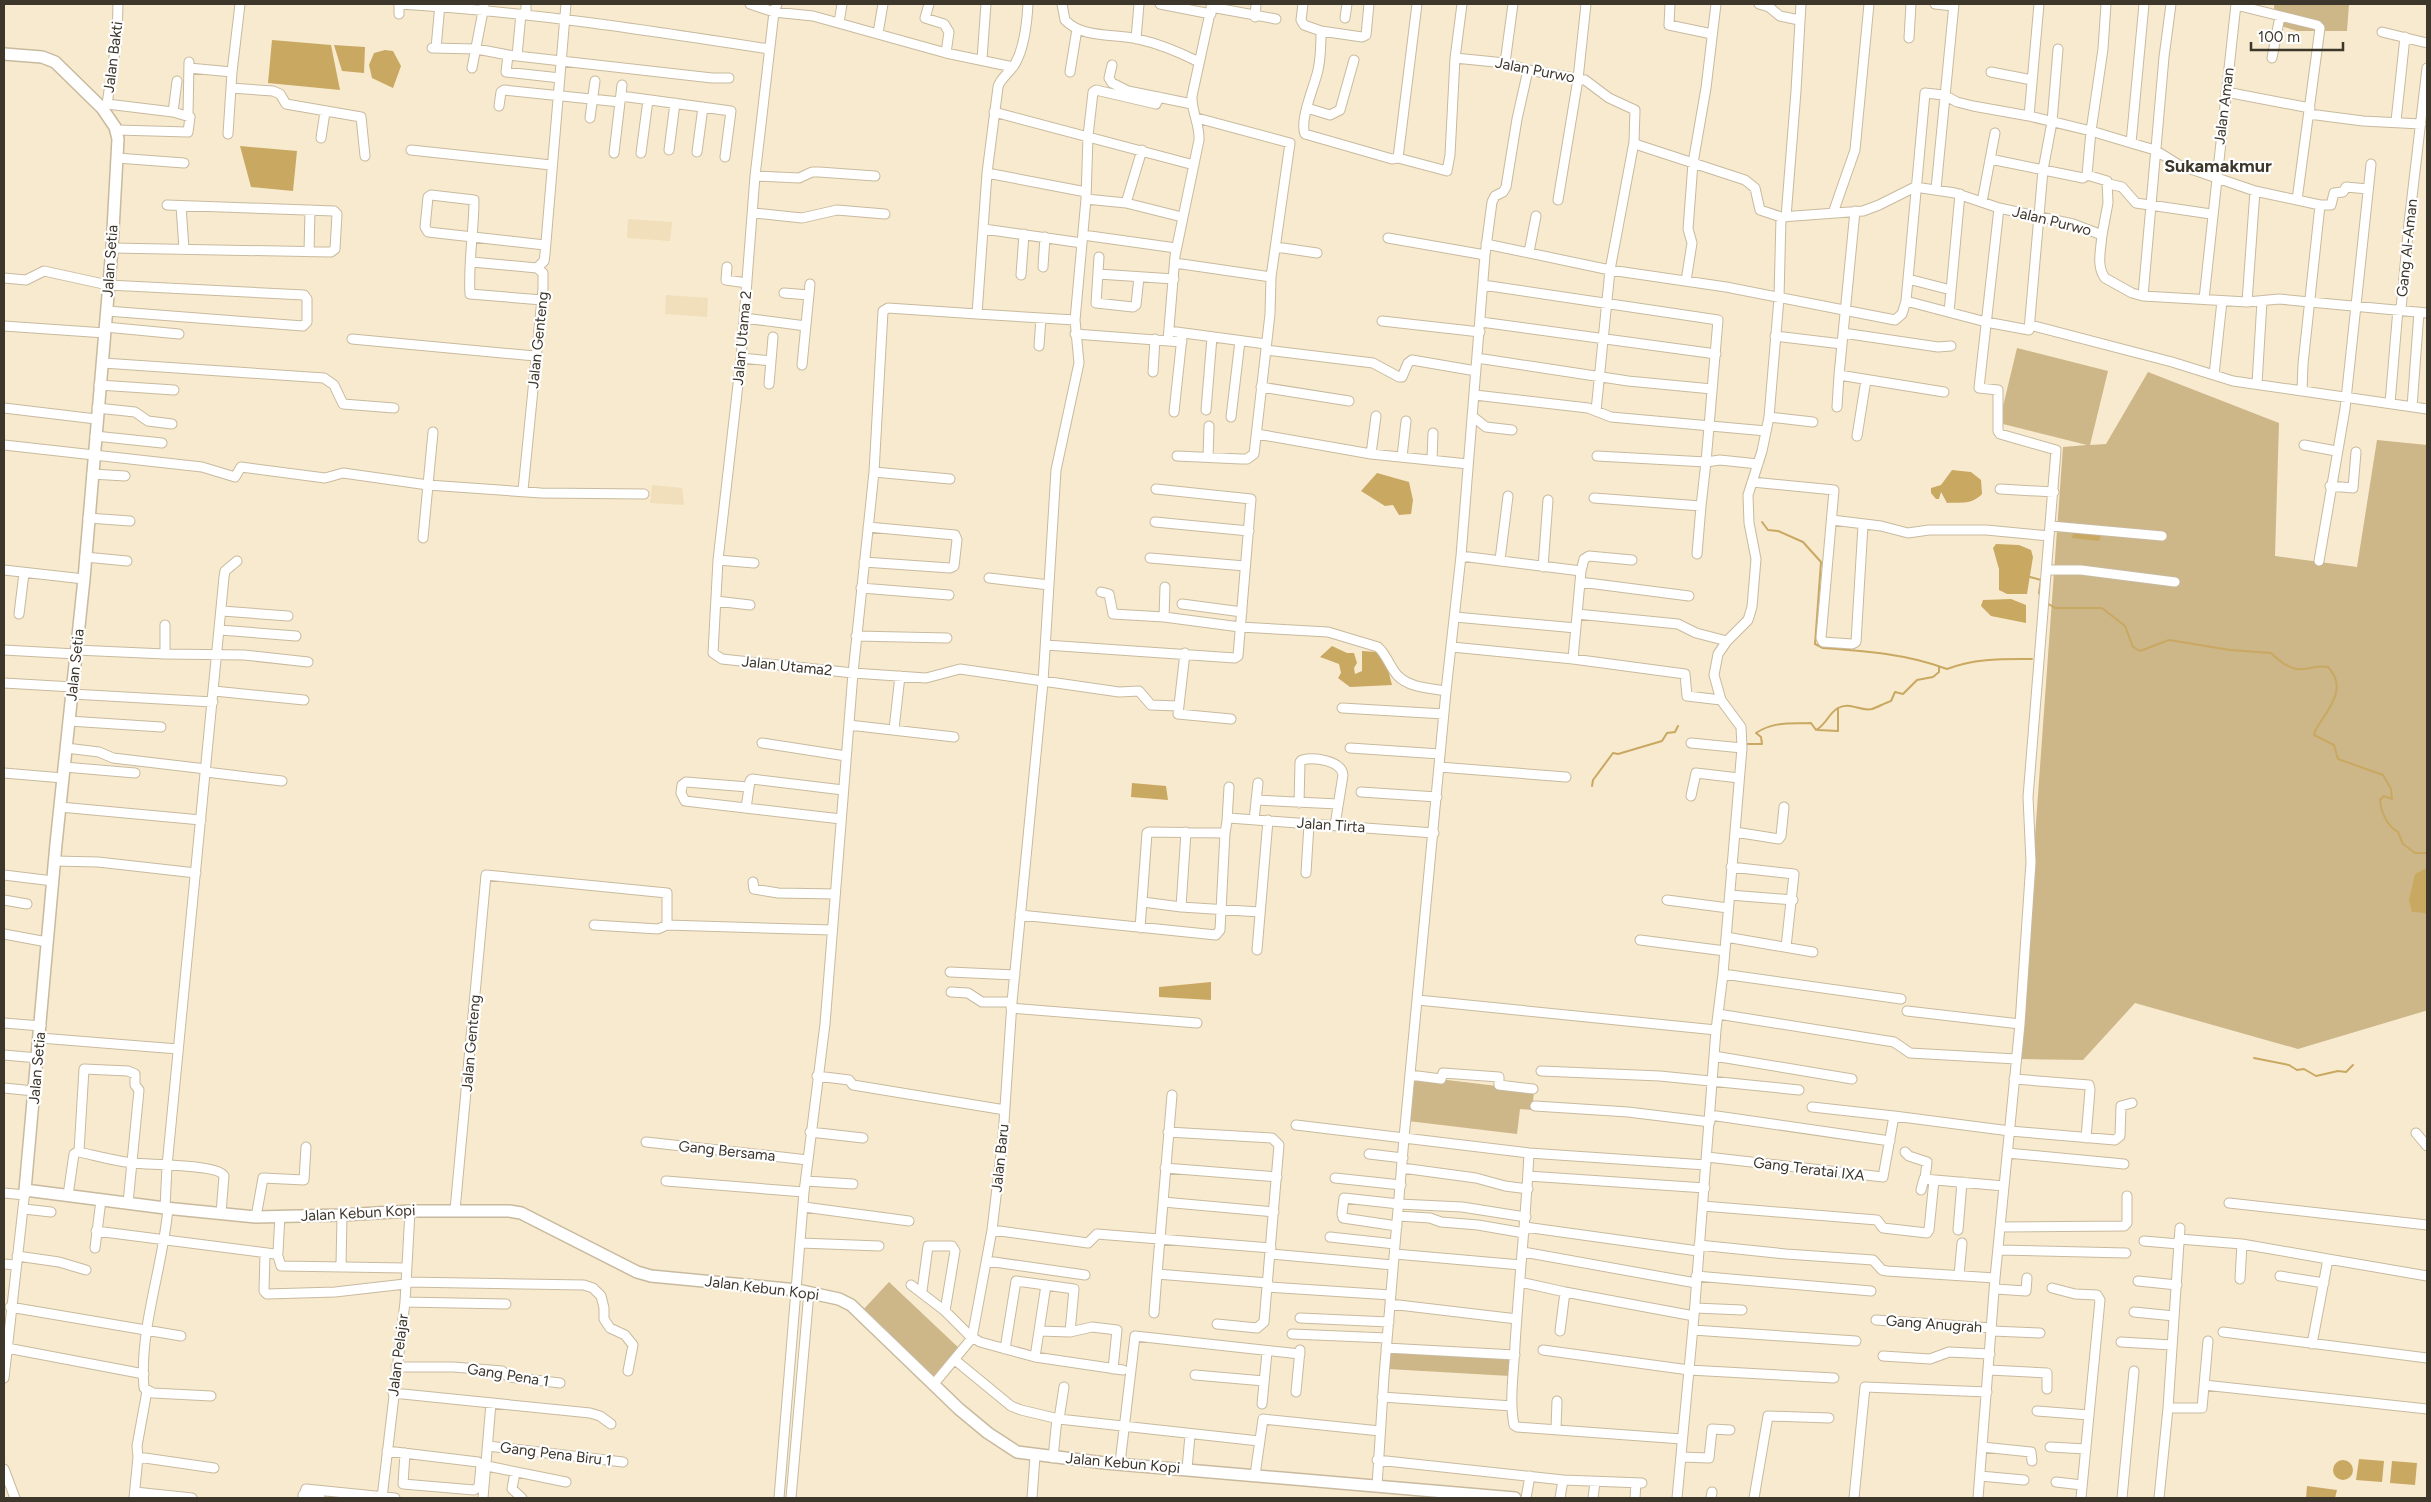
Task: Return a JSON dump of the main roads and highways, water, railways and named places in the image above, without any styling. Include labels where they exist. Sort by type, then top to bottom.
[{"type":"main road","name":"Jalan Setia","points":[[4,54],[42,57],[54,62],[105,106],[118,135],[107,311],[103,363],[99,385],[84,579],[47,942],[25,1192]]},
{"type":"main road","name":"Jalan Kebun Kopi","points":[[25,1192],[68,1195],[256,1217],[342,1215],[410,1210],[509,1211],[521,1213],[637,1272],[651,1276],[796,1290],[839,1298],[850,1305],[933,1384],[1001,1442],[1017,1452],[1053,1458],[1376,1486],[1435,1494],[1515,1498]]},
{"type":"waterway","points":[[1762,522],[1768,530],[1778,531],[1803,542],[1821,562],[1815,644],[1823,648],[1902,657],[1947,669],[1979,661],[2032,659]]},
{"type":"waterway","points":[[2030,577],[2041,580],[2039,593],[2041,598]]},
{"type":"waterway","points":[[2047,603],[2055,608],[2102,608],[2125,626],[2133,647],[2140,651],[2169,640],[2230,650],[2271,653],[2290,667],[2299,669],[2328,667],[2337,683],[2336,691],[2334,699],[2314,735],[2334,745],[2338,759],[2383,775],[2391,789],[2392,799],[2384,796],[2380,800],[2385,818],[2398,832],[2403,844],[2415,853],[2427,853]]},
{"type":"waterway","points":[[1747,744],[1762,744],[1761,737],[1756,733],[1763,729],[1783,724],[1811,723],[1816,730],[1835,710],[1842,706],[1868,710],[1874,708],[1891,701],[1895,692],[1903,694],[1917,680],[1933,677],[1939,672],[1939,667]]},
{"type":"waterway","points":[[1818,730],[1838,731],[1838,708]]},
{"type":"waterway","points":[[1592,786],[1593,780],[1613,753],[1618,754],[1662,741],[1667,733],[1675,732],[1678,726]]},
{"type":"waterway","points":[[2254,1058],[2289,1065],[2297,1070],[2304,1069],[2316,1076],[2338,1071],[2346,1072],[2353,1065]]},
{"type":"district","name":"Sukamakmur","points":[[2218,166]]}]
